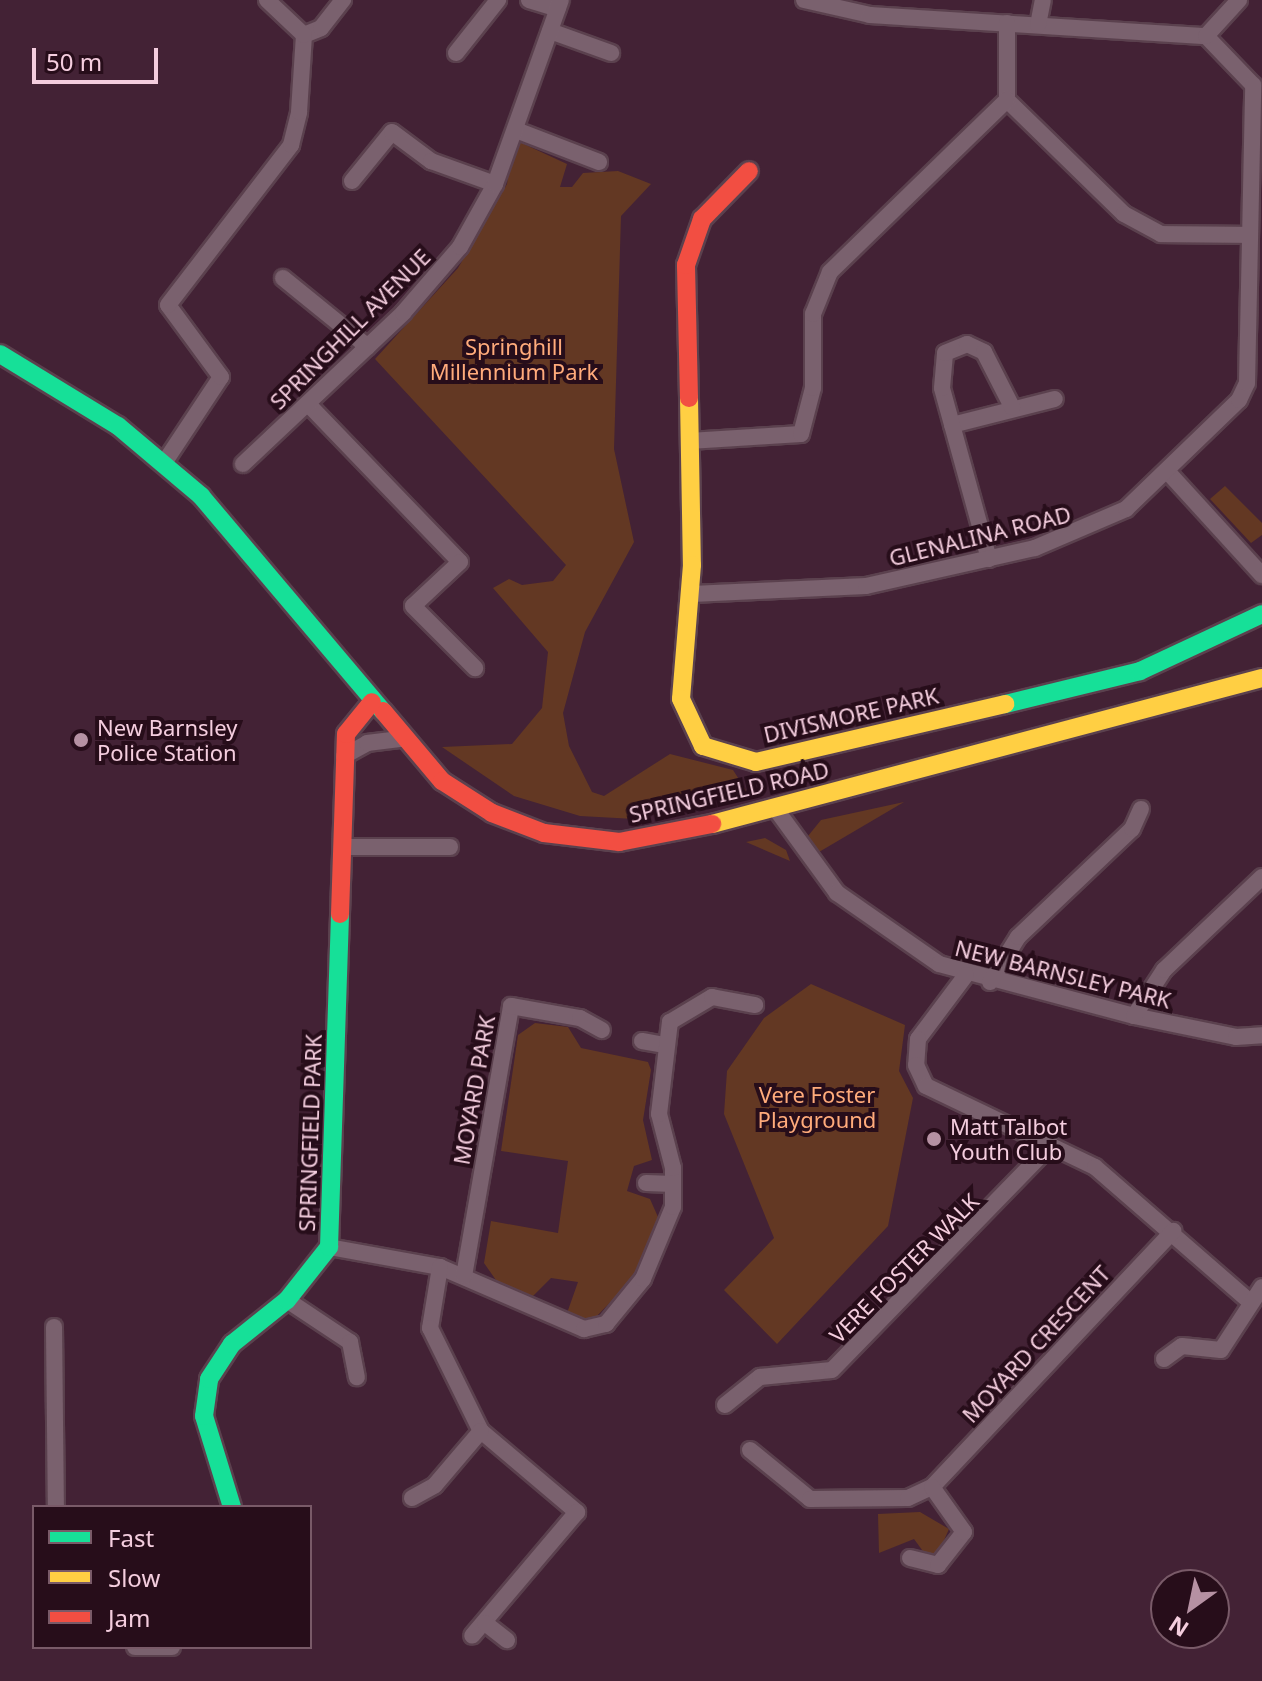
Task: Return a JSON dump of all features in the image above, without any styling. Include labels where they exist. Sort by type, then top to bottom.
[{"type":"main road","name":"DIVISMORE PARK","points":[[749,171],[702,219],[686,265],[692,594],[681,699],[690,726],[703,746],[756,762],[1140,671],[1262,614]]},
{"type":"main road","name":"SPRINGFIELD ROAD","points":[[0,354],[92,408],[164,463],[216,512],[402,739],[470,800],[568,838],[643,840],[775,808],[1262,678]]},
{"type":"main road","name":"SPRINGFIELD PARK","points":[[231,1505],[204,1416],[209,1379],[232,1344],[287,1300],[329,1247],[344,847],[344,756],[346,734],[372,702]]},
{"type":"street","points":[[267,0],[304,35]]},
{"type":"street","points":[[304,35],[321,28],[343,0]]},
{"type":"street","points":[[456,53],[498,0]]},
{"type":"street","points":[[529,0],[560,5]]},
{"type":"street","points":[[804,0],[897,8],[1007,23],[1206,36],[1257,83]]},
{"type":"street","points":[[1038,25],[1043,0]]},
{"type":"street","points":[[1206,36],[1239,0]]},
{"type":"street","name":"SPRINGHILL AVENUE","points":[[243,464],[368,347],[443,269],[495,184],[560,5]]},
{"type":"street","points":[[689,441],[801,434],[813,388],[813,314],[830,272],[1007,100],[1007,23]]},
{"type":"street","points":[[550,31],[611,53]]},
{"type":"street","points":[[164,463],[221,377],[168,305],[291,145],[304,35]]},
{"type":"street","name":"GLENALINA ROAD","points":[[692,594],[866,586],[989,559],[1104,524],[1167,471],[1239,400],[1256,337],[1250,235],[1258,192],[1257,83]]},
{"type":"street","points":[[1007,100],[1139,225],[1161,234],[1250,235]]},
{"type":"street","points":[[516,130],[599,162]]},
{"type":"street","points":[[352,181],[392,132],[431,161],[495,184]]},
{"type":"street","points":[[283,278],[368,347]]},
{"type":"street","points":[[989,559],[952,425],[941,370],[955,345],[984,352],[1012,407]]},
{"type":"street","points":[[952,425],[1012,407],[1055,399]]},
{"type":"street","points":[[308,404],[460,562],[413,606],[475,668]]},
{"type":"street","points":[[1167,471],[1262,575]]},
{"type":"street","points":[[344,756],[367,743],[402,739]]},
{"type":"street","name":"NEW BARNSLEY PARK","points":[[775,808],[811,863],[867,920],[966,975],[1218,1034],[1262,1035]]},
{"type":"street","points":[[990,982],[1018,937],[1132,829],[1141,809]]},
{"type":"street","points":[[344,847],[450,847]]},
{"type":"street","points":[[1134,1016],[1164,970],[1262,877]]},
{"type":"street","points":[[966,975],[918,1039],[920,1078],[940,1099],[1051,1145],[1110,1177],[1248,1300]]},
{"type":"street","points":[[329,1247],[440,1267],[584,1329],[606,1324],[643,1279],[664,1238],[673,1184],[659,1114],[664,1045],[674,1016],[691,1004],[712,997],[755,1005]]},
{"type":"street","name":"MOYARD PARK","points":[[464,1276],[511,1006],[580,1018],[602,1030]]},
{"type":"street","points":[[642,1041],[664,1045]]},
{"type":"street","name":"VERE FOSTER WALK","points":[[725,1405],[760,1377],[832,1370],[1051,1145]]},
{"type":"street","points":[[646,1183],[673,1184]]},
{"type":"street","name":"MOYARD CRESCENT","points":[[932,1487],[1173,1231]]},
{"type":"street","points":[[440,1267],[430,1328],[481,1431],[577,1512],[472,1636]]},
{"type":"street","points":[[1164,1359],[1182,1346],[1221,1350],[1248,1300],[1262,1287]]},
{"type":"street","points":[[287,1300],[350,1342],[357,1377]]},
{"type":"street","points":[[54,1327],[56,1505]]},
{"type":"street","points":[[412,1498],[435,1485],[481,1431]]},
{"type":"street","points":[[750,1450],[810,1499],[908,1498],[932,1487],[964,1532],[938,1565],[910,1558]]},
{"type":"street","points":[[485,1623],[507,1640]]},
{"type":"green space","name":"Springhill Millennium Park","points":[[513,139],[567,164],[560,187],[572,187],[583,173],[618,171],[651,184],[621,216],[614,449],[634,542],[585,632],[563,713],[569,746],[592,792],[604,796],[670,754],[733,770],[747,792],[635,819],[580,816],[514,796],[442,747],[512,744],[542,708],[548,652],[493,588],[509,579],[522,585],[553,581],[566,565],[375,359],[458,268],[507,184]]},
{"type":"green space","points":[[1225,486],[1262,523],[1262,535],[1251,543],[1210,499]]},
{"type":"green space","points":[[904,802],[819,852],[808,836],[821,820]]},
{"type":"green space","points":[[765,838],[786,850],[790,861],[746,842]]},
{"type":"green space","name":"Vere Foster Playground","points":[[811,984],[905,1025],[899,1071],[913,1098],[888,1226],[777,1344],[724,1290],[774,1238],[724,1114],[727,1071],[764,1018]]},
{"type":"green space","points":[[535,1023],[568,1027],[581,1048],[648,1062],[651,1070],[643,1120],[652,1160],[634,1166],[627,1191],[650,1199],[658,1217],[632,1280],[591,1322],[566,1316],[578,1282],[551,1278],[530,1299],[498,1283],[484,1263],[491,1221],[558,1233],[568,1161],[501,1151],[518,1035]]},
{"type":"green space","points":[[920,1512],[949,1529],[937,1556],[925,1554],[914,1539],[879,1553],[878,1514]]},
{"type":"traffic: fast","points":[[0,354],[118,426],[201,496],[383,711]]},
{"type":"traffic: fast","points":[[1005,704],[1140,671],[1262,614]]},
{"type":"traffic: fast","points":[[231,1505],[204,1416],[209,1379],[232,1344],[287,1300],[329,1247],[340,914]]},
{"type":"traffic: slow","points":[[689,398],[692,565],[681,699],[703,746],[756,762],[1005,704]]},
{"type":"traffic: slow","points":[[712,824],[1262,678]]},
{"type":"traffic: jam","points":[[689,398],[686,265],[702,219],[749,171]]},
{"type":"traffic: jam","points":[[340,914],[346,734],[372,702]]},
{"type":"traffic: jam","points":[[383,711],[442,781],[492,813],[544,833],[619,842],[712,824]]},
{"type":"place","name":"New Barnsley Police Station","points":[[81,740]]},
{"type":"place","name":"Matt Talbot Youth Club","points":[[934,1139]]}]
